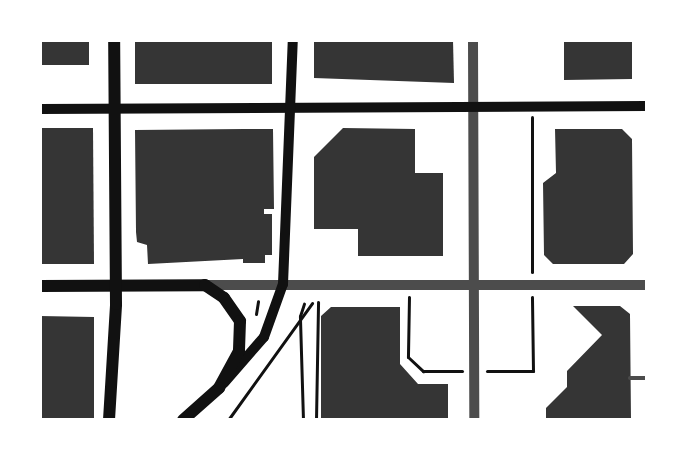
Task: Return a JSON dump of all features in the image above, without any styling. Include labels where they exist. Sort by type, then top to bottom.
[{"type":"main road","points":[[114,40],[117,420]]},
{"type":"main road","points":[[183,420],[219,388],[264,338],[283,284],[293,40]]},
{"type":"main road","points":[[40,109],[646,106]]},
{"type":"main road","points":[[40,286],[206,285],[231,306],[242,329],[239,351],[219,388]]},
{"type":"main road","points":[[109,420],[115,330]]},
{"type":"street","points":[[473,40],[474,420]]},
{"type":"street","points":[[206,285],[646,285]]},
{"type":"lane","points":[[630,378],[646,378]]},
{"type":"path","points":[[532,106],[532,280]]},
{"type":"path","points":[[478,371],[532,371],[532,291]]},
{"type":"path","points":[[256,314],[258,301]]},
{"type":"path","points":[[316,420],[318,302]]},
{"type":"path","points":[[228,420],[301,323],[312,303]]},
{"type":"path","points":[[303,420],[301,323],[304,304]]},
{"type":"path","points":[[408,307],[408,357],[423,371],[467,371]]},
{"type":"building","points":[[40,40],[89,40],[89,65],[40,65]]},
{"type":"building","points":[[135,40],[272,40],[272,84],[135,84]]},
{"type":"building","points":[[314,40],[453,40],[454,83],[314,78]]},
{"type":"building","points":[[564,40],[632,40],[632,79],[564,80]]},
{"type":"building","points":[[40,128],[93,128],[94,264],[40,264]]},
{"type":"building","points":[[343,128],[415,129],[415,173],[443,173],[443,256],[358,256],[358,229],[314,229],[314,157]]},
{"type":"building","points":[[273,129],[274,209],[264,209],[264,214],[272,214],[272,255],[265,255],[265,263],[243,263],[243,259],[148,264],[147,245],[137,242],[136,232],[135,130]]},
{"type":"building","points":[[555,129],[622,129],[632,139],[633,254],[624,264],[553,264],[544,255],[543,183],[556,173]]},
{"type":"building","points":[[573,306],[620,306],[630,314],[631,420],[546,419],[546,408],[567,387],[567,371],[602,335]]},
{"type":"building","points":[[331,307],[400,307],[400,364],[418,384],[448,384],[448,420],[321,420],[321,316]]},
{"type":"building","points":[[40,316],[94,317],[94,420],[40,420]]}]
